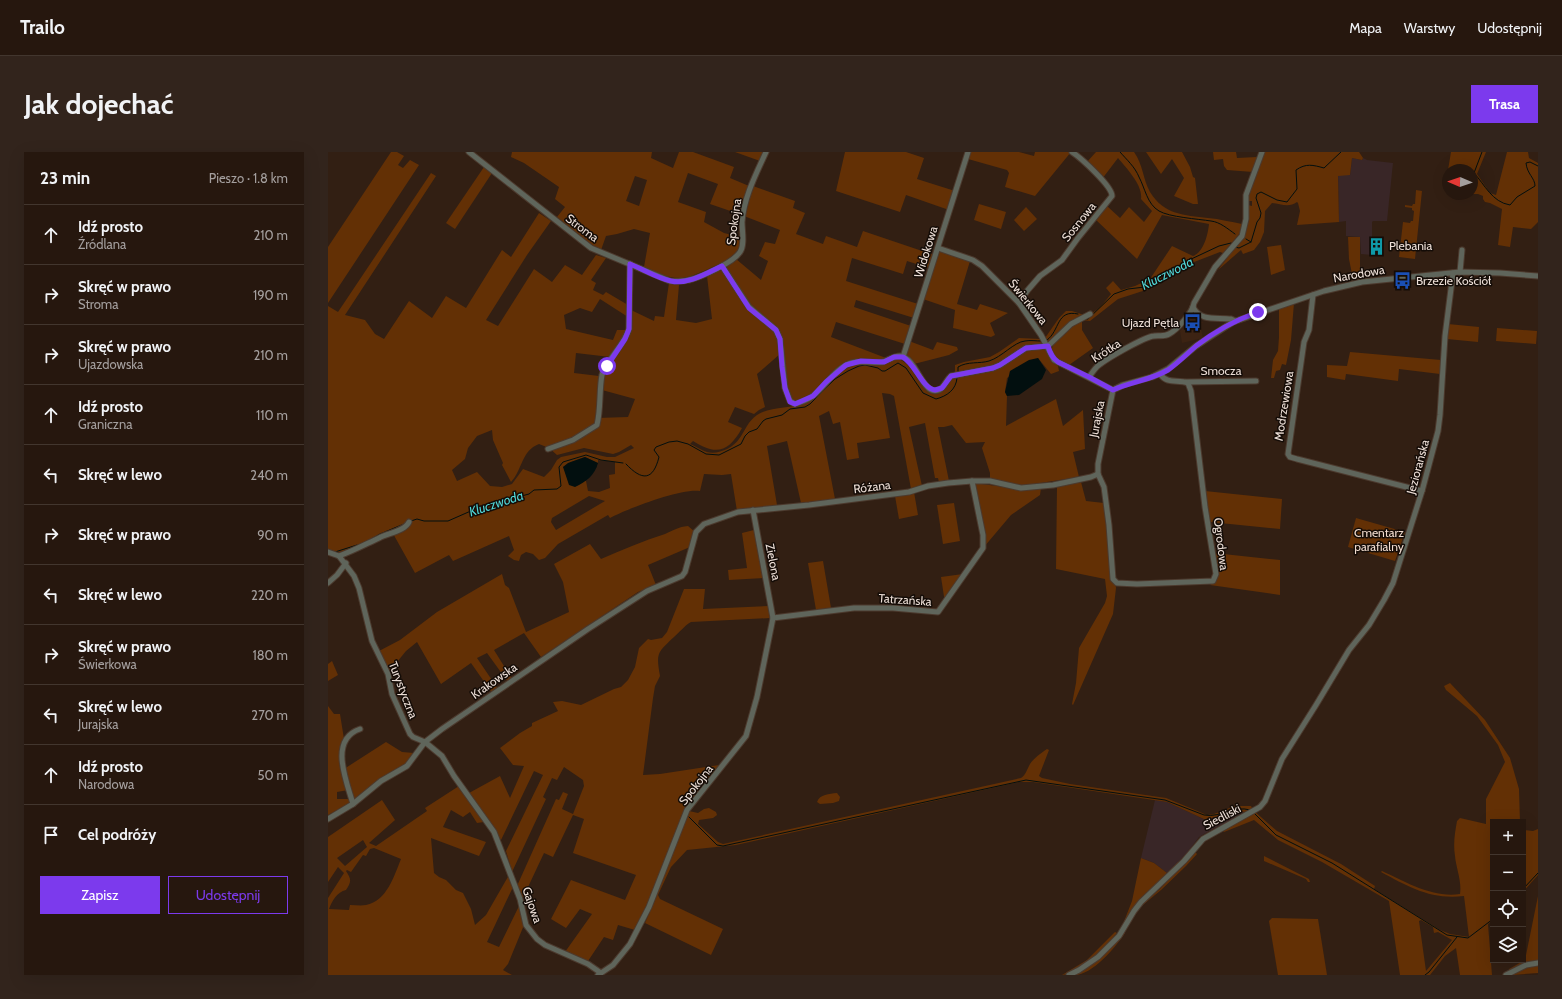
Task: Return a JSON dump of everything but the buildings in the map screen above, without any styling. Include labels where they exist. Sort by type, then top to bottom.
[{"type":"street","name":"Stroma","points":[[469,152],[591,248],[670,281],[681,282],[696,278],[722,266]]},
{"type":"street","name":"Spokojna","points":[[722,266],[740,252],[742,246],[742,220],[745,206],[753,181],[766,152]]},
{"type":"street","name":"Widokowa","points":[[903,357],[968,152]]},
{"type":"street","name":"Sosnowa","points":[[1019,303],[1040,276],[1062,260],[1112,196],[1112,192],[1109,188],[1072,152]]},
{"type":"street","name":"Krótka","points":[[1089,377],[1098,366],[1113,356],[1154,336],[1169,335],[1176,330],[1193,307],[1215,267],[1242,236],[1246,219],[1246,195],[1262,152]]},
{"type":"street","name":"Świerkowa","points":[[938,248],[973,260],[982,266],[1019,303],[1048,346],[1054,360],[1113,390]]},
{"type":"street","points":[[1460,272],[1462,250]]},
{"type":"street","points":[[548,449],[574,440],[597,425],[603,375],[607,366],[625,339],[629,329],[630,264]]},
{"type":"street","points":[[722,266],[749,308],[776,330],[780,339],[780,353],[785,388],[790,402],[792,403],[804,401],[813,396],[826,382],[846,365],[861,361],[884,362],[894,357],[903,357],[913,365],[927,387],[933,390],[939,390],[948,379],[958,374],[997,367],[1020,351],[1029,347],[1048,346],[1071,324],[1090,314]]},
{"type":"street","name":"Narodowa","points":[[1235,321],[1313,295],[1362,282],[1460,272],[1538,276]]},
{"type":"street","name":"Jeziorańska","points":[[1349,650],[1369,625],[1393,583],[1422,491],[1434,446],[1440,415],[1444,345],[1453,273]]},
{"type":"street","name":"Modrzewiowa","points":[[1313,295],[1309,330],[1304,342],[1288,454],[1298,459],[1422,491]]},
{"type":"street","points":[[1193,307],[1196,312],[1204,318],[1231,319],[1235,321]]},
{"type":"street","name":"Jurajska","points":[[1098,474],[1098,464],[1113,390],[1123,385],[1160,374],[1206,339],[1235,321]]},
{"type":"street","points":[[1160,374],[1164,379],[1170,381],[1186,382]]},
{"type":"street","name":"Smocza","points":[[1186,382],[1256,381]]},
{"type":"street","name":"Ogrodowa","points":[[1098,474],[1104,487],[1115,582],[1137,584],[1213,581],[1216,574],[1190,384],[1186,382]]},
{"type":"street","name":"Różana","points":[[682,576],[685,572],[696,532],[704,524],[738,512],[809,505],[909,492],[928,486],[972,481],[990,481],[1027,488],[1053,485],[1091,477],[1098,474]]},
{"type":"street","name":"Tatrzańska","points":[[773,618],[854,608],[893,608],[938,612],[983,548],[972,481]]},
{"type":"street","name":"Zielona","points":[[753,510],[773,618]]},
{"type":"street","points":[[328,552],[340,556],[365,546],[407,525],[409,522]]},
{"type":"street","name":"Turystyczna","points":[[340,556],[354,576],[359,588],[370,635],[389,679],[392,694],[410,734],[413,737],[425,742],[442,756],[454,776],[493,831]]},
{"type":"street","points":[[328,583],[337,575],[346,563]]},
{"type":"street","name":"Krakowska","points":[[328,818],[354,804],[381,781],[407,766],[425,742],[588,629],[647,591],[682,576]]},
{"type":"street","name":"Spokojna","points":[[600,974],[613,965],[631,943],[649,907],[688,810],[746,736],[757,697],[773,618]]},
{"type":"street","name":"Siedliski","points":[[1069,975],[1079,970],[1098,956],[1119,936],[1141,902],[1184,861],[1203,839],[1260,807],[1265,801],[1282,759],[1316,706],[1349,650]]},
{"type":"street","points":[[354,804],[350,789],[341,769],[340,755],[347,739],[360,729]]},
{"type":"street","name":"Gajowa","points":[[493,831],[512,876],[528,928],[544,945],[588,964],[600,974]]},
{"type":"street","points":[[1506,975],[1526,965],[1538,963]]},
{"type":"shaded area","points":[[1352,158],[1362,160],[1363,158],[1367,160],[1393,163],[1387,221],[1372,222],[1372,255],[1361,254],[1360,237],[1346,236],[1346,221],[1339,222],[1338,175],[1350,175]]},
{"type":"shaded area","points":[[1188,322],[1192,324],[1204,322],[1200,324],[1203,338],[1182,343],[1180,331]]},
{"type":"shaded area","points":[[1038,358],[1046,370],[1042,379],[1019,395],[1007,396],[1005,392],[1010,371],[1029,360]]},
{"type":"shaded area","points":[[585,457],[598,463],[595,471],[590,478],[579,485],[575,487],[569,485],[563,467],[568,463]]},
{"type":"shaded area","points":[[1155,800],[1167,802],[1206,820],[1234,811],[1247,813],[1199,837],[1187,853],[1167,873],[1154,863],[1141,858]]},
{"type":"green space","points":[[391,152],[397,152],[404,156],[398,165],[403,168],[410,160],[419,165],[328,303],[328,247]]},
{"type":"green space","points":[[512,152],[652,152],[651,158],[673,168],[679,152],[693,152],[734,167],[730,178],[749,186],[742,215],[710,204],[718,184],[688,173],[678,202],[706,212],[704,222],[724,233],[740,237],[739,250],[735,255],[712,268],[694,275],[677,278],[662,275],[644,267],[650,233],[634,229],[606,236],[601,250],[592,245],[557,217],[565,207],[555,199],[559,187],[524,163],[511,157]],"holes":[[[635,176],[647,180],[639,206],[626,201]]]},
{"type":"green space","points":[[735,152],[764,152],[760,161]]},
{"type":"green space","points":[[845,152],[906,152],[924,158],[917,179],[955,191],[949,210],[906,195],[900,212],[836,191]]},
{"type":"green space","points":[[970,152],[1019,152],[1034,156],[1035,152],[1071,152],[1035,196],[1005,187],[1009,173],[1007,170],[968,159]]},
{"type":"green space","points":[[1096,152],[1134,152],[1150,192],[1156,200],[1168,210],[1183,215],[1242,224],[1240,233],[1223,253],[1220,252],[1189,264],[1149,289],[1118,299],[1090,321],[1083,320],[1101,306],[1111,294],[1106,288],[1113,281],[1121,290],[1135,286],[1150,279],[1172,246],[1193,256],[1203,247],[1208,233],[1209,224],[1162,215],[1137,259],[1095,219],[1107,206],[1120,218],[1129,207],[1144,222],[1152,211],[1141,199],[1140,188],[1130,172],[1118,158],[1102,179],[1087,162]]},
{"type":"green space","points":[[1146,152],[1182,152],[1190,167],[1193,177],[1195,178],[1198,204],[1193,204],[1174,196],[1184,178],[1172,159],[1161,174]]},
{"type":"green space","points":[[1213,152],[1236,152],[1237,158],[1257,157],[1253,172],[1227,170],[1224,166],[1223,159],[1214,160]]},
{"type":"green space","points":[[1265,152],[1359,152],[1363,158],[1362,160],[1352,158],[1350,175],[1338,176],[1339,222],[1297,225],[1300,211],[1297,202],[1291,205],[1272,203],[1265,211],[1264,232],[1260,242],[1254,250],[1243,254],[1241,250],[1218,270],[1243,237],[1249,220],[1248,205],[1252,206],[1252,201],[1248,201],[1249,195]]},
{"type":"green space","points":[[1451,152],[1486,152],[1478,172],[1478,164],[1449,164]]},
{"type":"green space","points":[[1507,152],[1528,152],[1529,158],[1538,163],[1538,222],[1531,229],[1513,227],[1510,247],[1498,245],[1502,209],[1485,202],[1483,196],[1478,194],[1478,175],[1490,193],[1496,195]]},
{"type":"green space","points":[[484,167],[492,173],[455,229],[446,223]]},
{"type":"green space","points":[[431,173],[436,176],[345,315],[365,320],[375,334],[384,339],[409,301],[432,318],[446,296],[466,308],[502,250],[511,257],[539,213],[551,221],[527,255],[486,320],[498,326],[534,269],[552,282],[565,265],[582,275],[596,255],[606,258],[591,280],[596,283],[593,290],[603,295],[606,292],[628,305],[628,317],[600,299],[592,312],[580,308],[564,315],[566,329],[613,340],[617,330],[627,330],[610,357],[576,353],[574,373],[599,376],[597,418],[628,417],[635,399],[602,390],[604,373],[629,334],[631,310],[654,321],[655,316],[664,317],[669,283],[679,285],[676,320],[696,323],[712,319],[707,276],[718,270],[723,271],[725,269],[725,265],[736,259],[761,280],[768,261],[759,256],[765,242],[775,244],[780,230],[744,216],[753,186],[795,201],[793,208],[805,213],[796,234],[823,244],[826,236],[857,247],[863,231],[934,255],[929,268],[907,261],[903,274],[852,258],[846,281],[918,304],[914,318],[856,300],[854,307],[911,326],[905,344],[836,322],[831,337],[886,358],[879,360],[858,359],[852,361],[835,371],[811,396],[800,401],[793,401],[789,396],[777,330],[770,321],[767,323],[777,337],[780,354],[757,374],[765,407],[754,414],[735,407],[728,422],[742,428],[727,447],[715,450],[701,446],[693,441],[690,444],[711,453],[725,450],[736,442],[749,423],[757,415],[768,410],[804,403],[841,372],[856,364],[864,362],[894,359],[901,360],[906,363],[928,391],[934,393],[950,379],[955,377],[955,365],[990,357],[1019,338],[1041,339],[1052,361],[1058,366],[1059,371],[1051,374],[1038,358],[1007,378],[1005,392],[1007,396],[1006,426],[1056,399],[1063,426],[1083,410],[1085,449],[1073,452],[1079,477],[1021,486],[990,479],[990,473],[982,448],[985,442],[966,443],[952,425],[938,427],[949,481],[939,482],[938,478],[935,478],[925,423],[909,427],[922,486],[911,489],[894,396],[882,393],[890,438],[857,443],[859,458],[847,460],[840,422],[833,424],[829,411],[819,416],[835,499],[801,503],[787,441],[767,446],[777,505],[737,511],[731,474],[704,474],[700,491],[691,491],[668,496],[610,518],[608,515],[558,544],[545,558],[539,560],[533,554],[526,552],[521,555],[519,561],[514,560],[508,556],[514,550],[509,536],[453,561],[449,555],[415,573],[391,530],[351,549],[335,552],[328,551],[328,306],[338,312]],"holes":[[[492,430],[493,440],[503,463],[502,465],[511,482],[518,472],[525,456],[533,447],[539,444],[549,448],[557,455],[584,448],[613,454],[631,445],[634,448],[615,457],[607,457],[585,452],[561,457],[544,477],[523,469],[512,484],[502,487],[490,486],[477,472],[457,481],[452,470],[465,459],[468,448],[477,436]],[[585,457],[598,463],[598,460],[615,462],[615,474],[609,475],[610,488],[599,492],[588,491],[586,481],[563,467],[571,462]],[[589,496],[605,501],[556,530],[551,522],[552,518]]]},
{"type":"green space","points":[[1416,190],[1422,191],[1415,259],[1399,257],[1403,222],[1410,223],[1413,221],[1414,211],[1412,208],[1405,207],[1405,205],[1412,206],[1415,204]]},
{"type":"green space","points":[[979,204],[1006,212],[1001,229],[974,220]]},
{"type":"green space","points":[[1026,207],[1037,219],[1024,231],[1014,220]]},
{"type":"green space","points":[[1348,237],[1360,237],[1360,278],[1353,279],[1349,259]]},
{"type":"green space","points":[[1281,245],[1285,270],[1271,275],[1267,247]]},
{"type":"green space","points":[[939,250],[970,261],[957,304],[977,310],[980,304],[1008,313],[990,323],[995,335],[991,337],[953,328],[955,310],[923,299]]},
{"type":"green space","points":[[1294,303],[1291,340],[1286,365],[1282,364],[1280,370],[1276,371],[1274,378],[1271,378],[1273,360],[1278,351],[1279,308]]},
{"type":"green space","points":[[1066,311],[1072,311],[1084,315],[1048,342],[1045,338],[1059,318]]},
{"type":"green space","points":[[1082,320],[1082,330],[1093,348],[1069,365],[1058,360],[1051,351],[1058,337],[1063,332]]},
{"type":"green space","points":[[1448,324],[1479,327],[1478,342],[1447,339]]},
{"type":"green space","points":[[1497,328],[1537,331],[1536,344],[1496,341]]},
{"type":"green space","points":[[909,341],[933,350],[937,342],[957,347],[958,350],[949,355],[914,364],[906,357]]},
{"type":"green space","points":[[1350,352],[1441,360],[1440,374],[1399,369],[1398,381],[1346,374],[1345,380],[1327,377],[1327,365],[1347,366]]},
{"type":"green space","points":[[1081,482],[1086,501],[1104,503],[1116,588],[1113,614],[1073,705],[1079,648],[1105,603],[1107,596],[1105,579],[1056,569],[1057,486]]},
{"type":"green space","points":[[974,483],[1019,489],[1041,488],[1040,495],[1011,515],[984,547]]},
{"type":"green space","points":[[1205,491],[1282,499],[1280,529],[1210,522]]},
{"type":"green space","points":[[914,492],[918,515],[899,519],[895,496]]},
{"type":"green space","points":[[954,503],[960,541],[943,544],[937,505]]},
{"type":"green space","name":"Cmentarz parafialny","points":[[1356,518],[1405,532],[1395,561],[1348,547]]},
{"type":"green space","points":[[688,526],[695,532],[690,547],[648,565],[656,585],[638,592],[541,657],[524,633],[494,650],[512,679],[508,682],[487,653],[477,658],[498,689],[492,693],[471,663],[441,684],[417,642],[406,651],[393,667],[397,675],[390,677],[379,651],[400,640],[437,612],[502,574],[505,585],[509,588],[526,632],[569,612],[563,582],[554,564],[590,544],[601,559],[681,527]]},
{"type":"green space","points":[[754,530],[764,578],[729,580],[728,570],[747,568],[742,533]]},
{"type":"green space","points":[[1214,553],[1280,560],[1280,595],[1210,585],[1214,582]]},
{"type":"green space","points":[[823,561],[831,608],[816,610],[808,563]]},
{"type":"green space","points":[[963,574],[945,603],[941,577]]},
{"type":"green space","points":[[684,589],[705,589],[703,609],[769,606],[771,618],[691,622],[661,650],[658,658],[660,676],[655,686],[643,775],[660,774],[719,765],[683,813],[647,908],[635,930],[618,925],[613,940],[604,937],[588,961],[565,952],[592,914],[580,909],[566,928],[551,919],[571,880],[625,900],[636,875],[573,853],[584,819],[573,815],[553,857],[544,853],[521,902],[517,886],[556,799],[559,800],[563,792],[568,794],[562,809],[573,814],[584,786],[583,780],[564,767],[557,780],[552,778],[543,797],[546,799],[512,872],[506,851],[543,775],[534,771],[501,840],[469,793],[500,776],[510,798],[524,766],[513,765],[500,748],[532,726],[532,723],[558,711],[553,702],[562,701],[581,705],[621,687],[628,680],[635,667],[639,648],[648,639],[651,640],[662,638],[667,632]]},
{"type":"green space","points":[[332,661],[338,675],[328,681],[328,664]]},
{"type":"green space","points":[[1450,683],[1485,720],[1510,758],[1519,789],[1520,819],[1490,819],[1490,922],[1488,924],[1492,975],[1460,975],[1456,948],[1445,956],[1430,975],[1400,975],[1389,901],[1322,862],[1278,840],[1254,820],[1224,832],[1223,830],[1248,817],[1246,812],[1234,811],[1206,820],[1167,802],[1033,782],[1019,782],[736,845],[687,850],[671,867],[658,895],[660,899],[723,929],[711,955],[645,923],[689,811],[698,813],[709,808],[716,812],[717,815],[713,818],[699,820],[698,824],[718,842],[723,844],[1021,778],[1025,774],[1030,764],[1047,749],[1049,750],[1039,776],[1042,778],[1070,784],[1166,798],[1207,815],[1235,806],[1251,806],[1253,810],[1277,831],[1341,864],[1375,886],[1374,889],[1440,930],[1450,934],[1469,937],[1464,896],[1452,897],[1431,894],[1401,883],[1381,872],[1382,871],[1410,884],[1439,894],[1460,894],[1460,884],[1454,847],[1457,821],[1460,818],[1486,824],[1486,799],[1505,762],[1498,745],[1477,716],[1446,690],[1444,686]],"holes":[[[1421,920],[1433,927],[1434,933],[1438,932],[1452,940],[1426,971],[1419,921]]]},
{"type":"green space","points":[[328,706],[334,714],[340,714],[344,739],[339,756],[340,768],[348,790],[337,792],[337,799],[350,799],[351,803],[328,815]]},
{"type":"green space","points":[[386,742],[402,752],[414,753],[404,766],[355,801],[344,769]]},
{"type":"green space","points":[[459,786],[484,822],[477,823],[470,812],[463,817],[451,810],[443,827],[486,842],[479,856],[431,838],[434,873],[446,880],[456,890],[463,893],[471,909],[475,925],[486,915],[509,875],[513,887],[487,942],[499,947],[519,906],[524,925],[508,964],[503,970],[512,975],[328,975],[328,898],[344,873],[338,867],[328,882],[328,837],[382,800],[395,820],[369,843],[376,846],[427,811],[425,808]],"holes":[[[363,840],[367,847],[345,866],[337,858]],[[374,848],[401,859],[389,887],[379,899],[373,903],[364,905],[350,905],[349,910],[329,909],[335,897],[346,890],[349,885],[350,879],[346,871],[351,872],[363,855],[366,856],[370,849]]]},
{"type":"green space","points":[[837,793],[840,797],[839,801],[820,804],[817,802],[820,797]]},
{"type":"green space","points":[[1538,829],[1538,875],[1526,889],[1526,830],[1533,831]]},
{"type":"green space","points":[[1195,852],[1197,854],[1186,866],[1138,909],[1133,918],[1132,917],[1137,909],[1160,889]]},
{"type":"green space","points":[[1264,856],[1309,879],[1310,882],[1264,861]]},
{"type":"green space","points":[[1141,858],[1154,863],[1167,873],[1178,862],[1180,863],[1138,902],[1123,924],[1132,901]]},
{"type":"green space","points":[[1538,896],[1538,960],[1526,963],[1526,955]]},
{"type":"green space","points":[[1272,918],[1318,919],[1327,975],[1278,975],[1269,921]]},
{"type":"green space","points":[[1115,932],[1117,933],[1106,945],[1084,965],[1077,970],[1062,975],[1087,960]]},
{"type":"green space","points":[[1123,932],[1125,933],[1121,939],[1103,959],[1082,974],[1075,975],[1094,963]]},
{"type":"green space","points":[[1520,963],[1524,963],[1509,971],[1509,969]]},
{"type":"green space","points":[[1538,965],[1538,973],[1513,975],[1523,969]]},
{"type":"waterway","points":[[1120,152],[1135,170],[1149,200],[1159,211],[1176,216],[1218,223],[1235,234]]},
{"type":"waterway","name":"Kluczwoda","points":[[1235,247],[1239,248],[1251,242],[1261,213],[1256,198],[1257,194],[1261,192],[1277,200],[1287,202],[1297,189],[1296,170],[1303,166],[1310,165],[1324,168],[1341,152]]},
{"type":"waterway","name":"Kluczwoda","points":[[1482,152],[1474,173],[1494,197],[1510,205],[1517,197],[1535,186],[1526,163],[1530,162],[1538,166]]},
{"type":"waterway","name":"Kluczwoda","points":[[1246,239],[1251,242]]},
{"type":"waterway","name":"Kluczwoda","points":[[1086,319],[1088,319],[1114,294],[1128,289],[1145,287],[1187,261],[1219,246],[1231,243]]},
{"type":"waterway","name":"Kluczwoda","points":[[1047,340],[1062,318],[1071,313],[1078,314]]},
{"type":"waterway","name":"Kluczwoda","points":[[958,372],[958,367],[962,365],[989,361],[1021,342],[1041,341]]},
{"type":"waterway","name":"Kluczwoda","points":[[626,464],[632,470],[642,476],[646,476],[654,471],[657,465],[659,457],[654,450],[656,447],[669,442],[677,441],[688,444],[706,454],[719,455],[741,444],[745,436],[749,432],[757,429],[766,419],[782,415],[790,409],[805,407],[810,404],[835,379],[859,366],[865,365],[885,371],[898,363],[906,368],[923,393],[936,399],[950,392],[955,386],[957,378]]},
{"type":"waterway","name":"Kluczwoda","points":[[411,521],[417,519],[424,521],[448,521],[489,503],[529,494],[534,490],[557,489],[561,486],[559,467],[563,462],[586,455],[601,460],[623,463]]},
{"type":"waterway","name":"Kluczwoda","points":[[371,539],[404,524]]},
{"type":"waterway","name":"Kluczwoda","points":[[335,552],[357,545]]},
{"type":"waterway","points":[[689,817],[717,845],[723,846],[1026,780],[1165,800],[1204,815],[1216,815],[1238,809],[1251,810]]},
{"type":"waterway","points":[[1255,814],[1276,835],[1332,863],[1447,935],[1468,938],[1490,921]]},
{"type":"waterway","points":[[1526,886],[1538,873]]},
{"type":"waterway","points":[[1425,975],[1457,937]]},
{"type":"place","name":"Plebania","points":[[1376,246]]},
{"type":"place","name":"Brzezie Kościół","points":[[1403,281]]},
{"type":"place","name":"Ujazd Pętla","points":[[1192,323]]},
{"type":"route","points":[[607,366],[628,334],[630,264],[670,281],[681,282],[701,276],[722,266],[749,308],[776,330],[780,339],[785,388],[790,402],[795,404],[813,396],[826,382],[846,365],[852,362],[884,362],[894,357],[903,357],[913,365],[927,387],[931,390],[939,390],[951,376],[997,367],[1020,351],[1035,346],[1048,346],[1054,360],[1113,390],[1123,385],[1160,374],[1180,360],[1196,346],[1224,327],[1258,312]]}]
